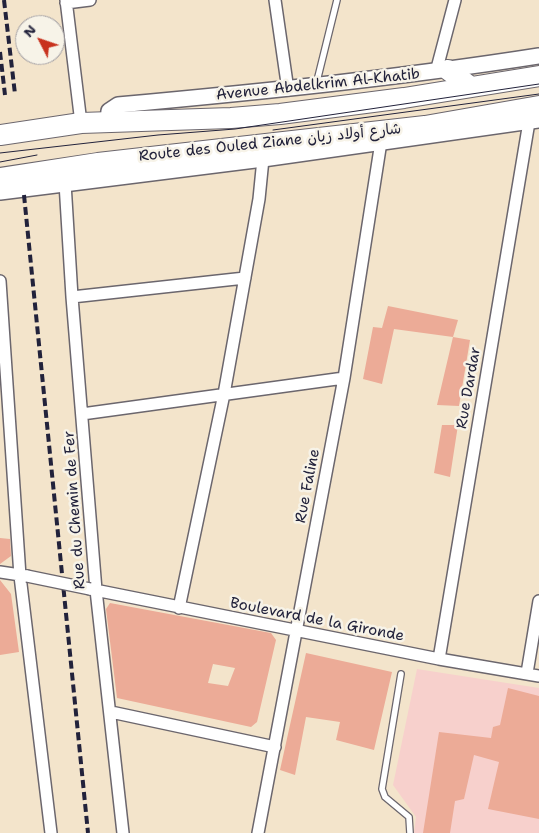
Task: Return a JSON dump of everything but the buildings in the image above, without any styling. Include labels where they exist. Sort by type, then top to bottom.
[{"type":"highway","points":[[442,71],[471,87]]},
{"type":"highway","name":"Route des Ouled Ziane شارع أولاد زيان","points":[[0,135],[108,121],[231,118],[404,98],[539,76]]},
{"type":"highway","name":"Route des Ouled Ziane شارع أولاد زيان","points":[[0,178],[98,163],[425,126],[536,116]]},
{"type":"highway","points":[[425,126],[443,134]]},
{"type":"highway","points":[[65,183],[98,163]]},
{"type":"street","points":[[81,123],[66,1],[90,0]]},
{"type":"street","points":[[275,0],[288,90]]},
{"type":"street","points":[[442,71],[455,0]]},
{"type":"street","name":"Avenue Abdelkrim Al-Khatib","points":[[108,121],[109,111],[118,105],[315,87],[442,71],[539,56]]},
{"type":"street","points":[[0,192],[443,134],[536,116]]},
{"type":"street","name":"Rue Dardar","points":[[439,659],[536,116]]},
{"type":"street","name":"Rue Faline","points":[[258,833],[344,378],[381,142]]},
{"type":"street","points":[[179,608],[224,394],[259,199],[263,159]]},
{"type":"street","name":"Rue du Chemin de Fer","points":[[65,183],[93,589],[126,832]]},
{"type":"street","points":[[72,297],[245,278]]},
{"type":"street","points":[[0,281],[6,446],[24,576],[51,833]]},
{"type":"street","points":[[82,414],[344,378]]},
{"type":"street","points":[[0,572],[24,576]]},
{"type":"street","name":"Boulevard de la Gironde","points":[[24,576],[439,659],[539,676]]},
{"type":"street","points":[[527,673],[539,601]]},
{"type":"street","points":[[111,712],[275,747]]},
{"type":"lane","points":[[315,87],[337,0]]},
{"type":"lane","points":[[400,674],[382,789],[386,797],[409,817],[410,833]]},
{"type":"shaded area","points":[[417,669],[539,688],[539,833],[414,833],[416,817],[393,785]]},
{"type":"tram line","points":[[0,153],[158,135],[235,129],[539,84]]},
{"type":"tram line","points":[[273,130],[539,94]]},
{"type":"tram line","points":[[0,162],[37,155]]},
{"type":"railway","points":[[4,0],[15,94]]},
{"type":"railway","points":[[0,52],[5,95]]},
{"type":"railway","points":[[24,195],[88,833]]}]
